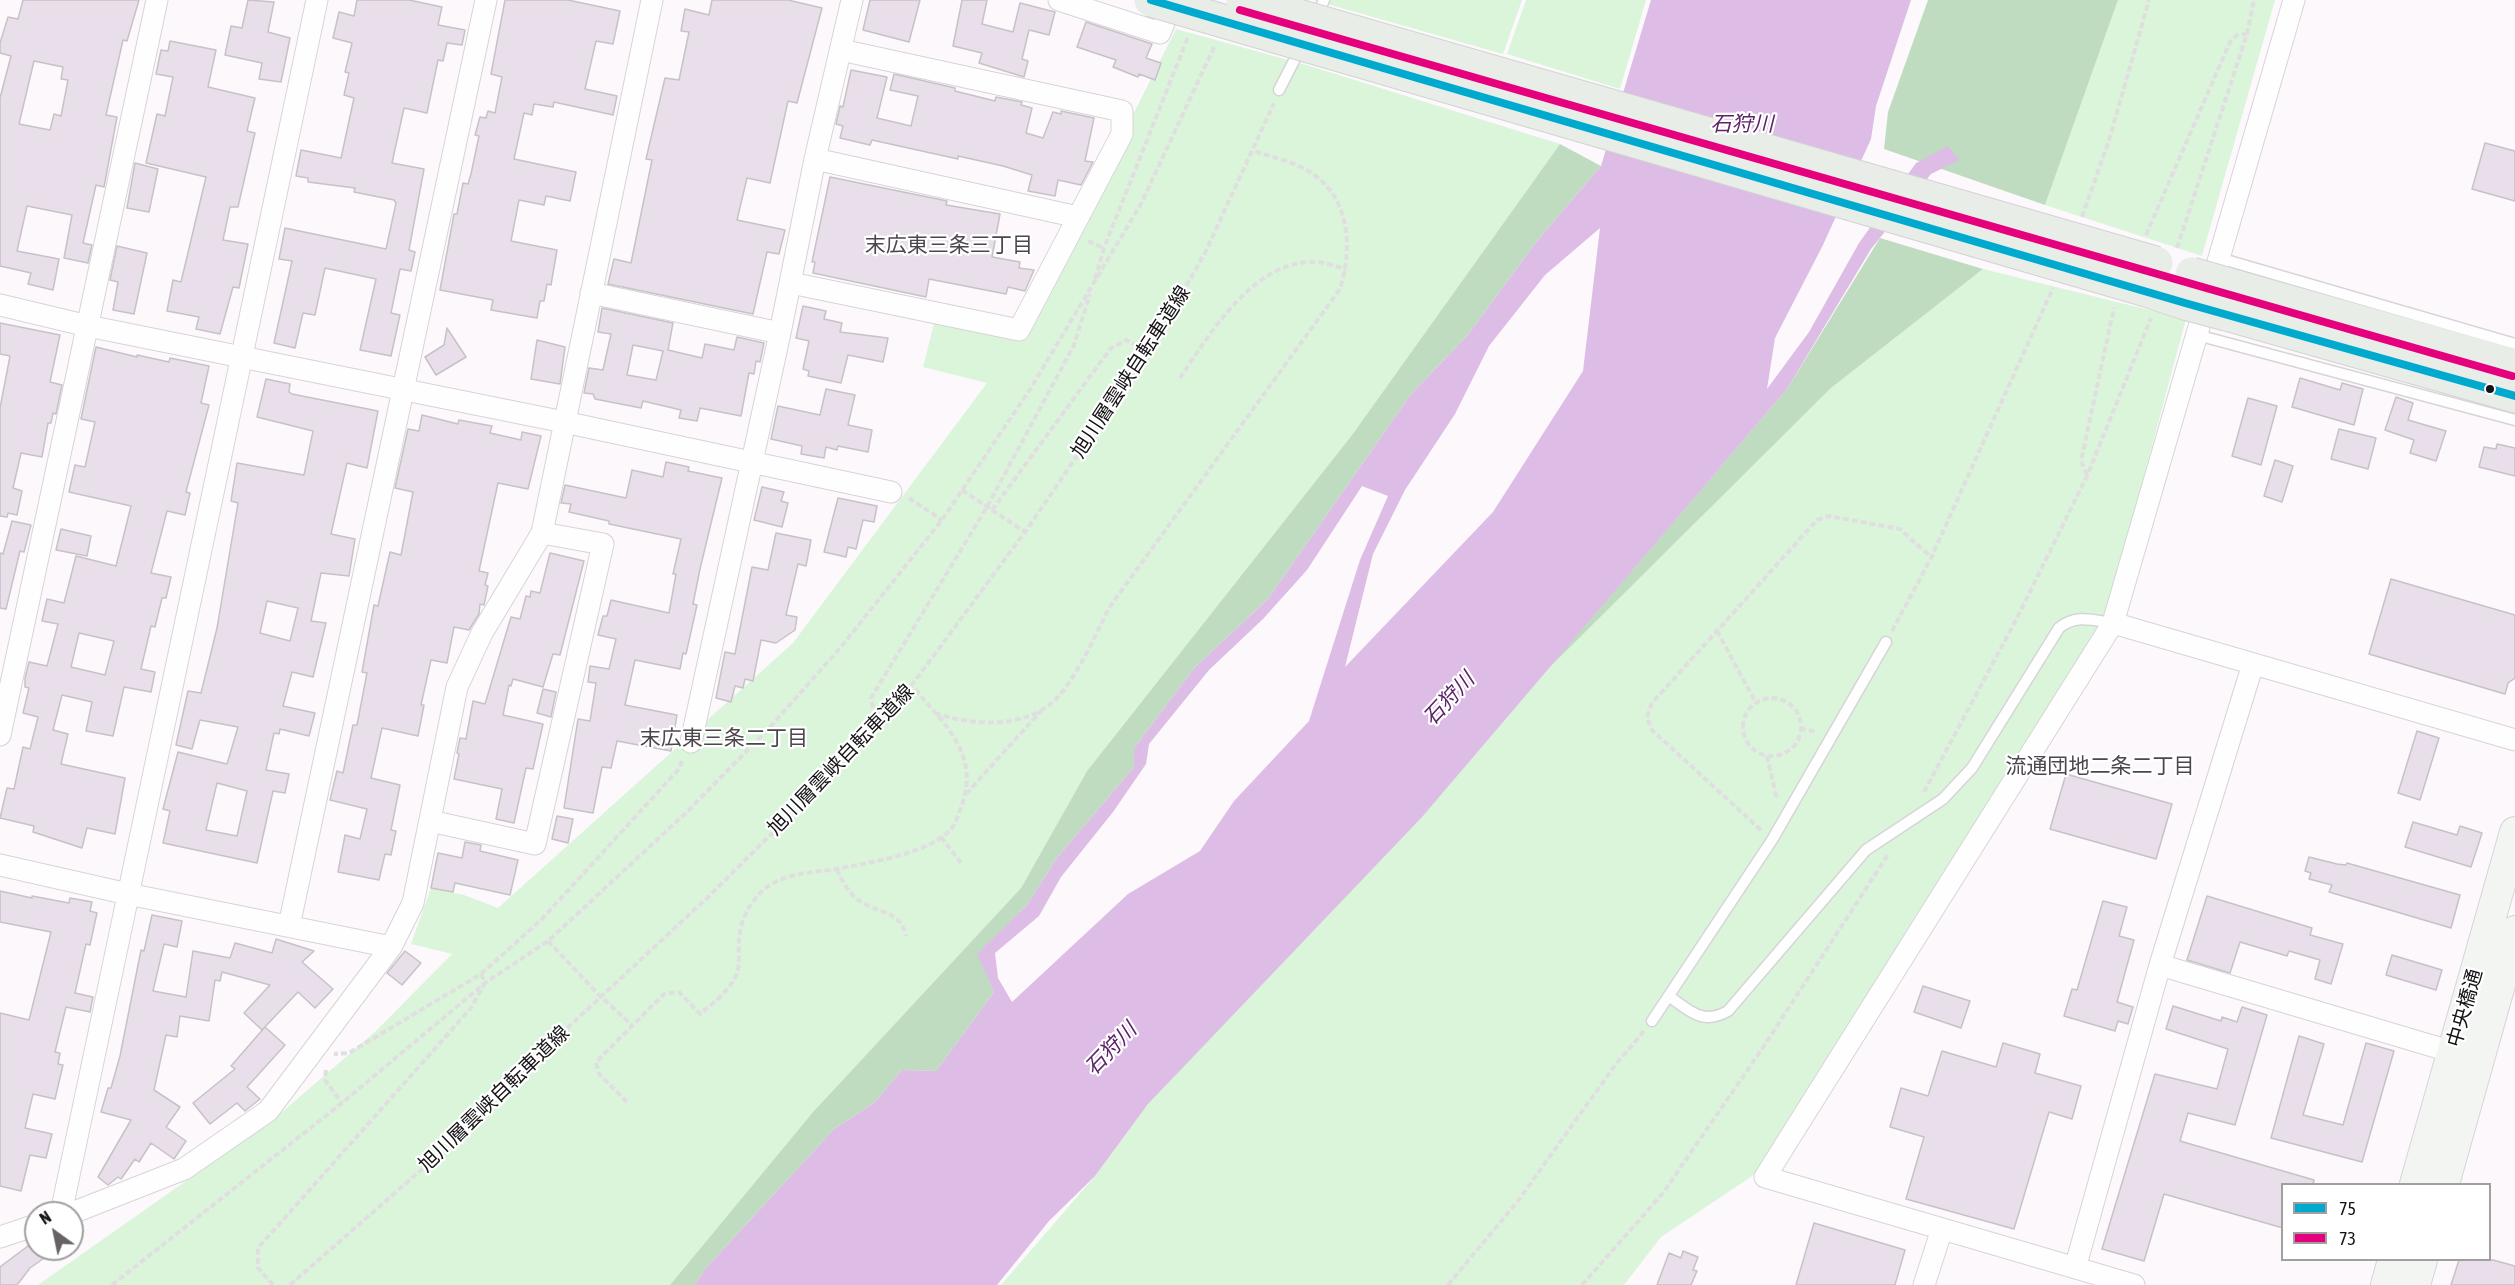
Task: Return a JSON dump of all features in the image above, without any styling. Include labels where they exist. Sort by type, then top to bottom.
[{"type":"main road","points":[[1151,0],[2179,274]]},
{"type":"main road","points":[[1243,0],[2179,274],[2232,300],[2515,396]]},
{"type":"main road","points":[[2232,300],[2515,366]]},
{"type":"street","points":[[0,735],[157,0]]},
{"type":"street","points":[[64,1201],[317,0]]},
{"type":"street","points":[[289,926],[486,0]]},
{"type":"street","points":[[84,1208],[184,1170],[268,1111],[313,1054],[391,947],[413,903],[457,687],[482,633],[542,533],[652,0]]},
{"type":"street","points":[[691,742],[791,283],[815,159],[852,0]]},
{"type":"street","points":[[1059,0],[1160,33],[1173,0]]},
{"type":"street","points":[[2134,1285],[1765,1177],[2113,623],[2197,335],[2179,274],[2294,0]]},
{"type":"street","points":[[791,283],[1019,330],[1122,134],[1122,111],[841,50]]},
{"type":"street","points":[[815,159],[1078,217]]},
{"type":"street","points":[[591,292],[780,333]]},
{"type":"street","points":[[0,305],[88,326],[564,422],[752,465],[891,492]]},
{"type":"street","points":[[430,821],[535,843],[603,544],[542,533]]},
{"type":"street","points":[[2113,623],[2515,740]]},
{"type":"street","points":[[2076,1268],[2160,965],[2253,664]]},
{"type":"street","name":"中央橋通","points":[[2444,1183],[2466,1055],[2515,832]]},
{"type":"street","points":[[0,865],[128,894],[391,947]]},
{"type":"street","name":"中央橋通","points":[[2416,1183],[2515,931]]},
{"type":"street","points":[[2160,965],[2466,1055]]},
{"type":"street","points":[[0,1236],[24,1229]]},
{"type":"street","points":[[1924,1285],[1942,1229]]},
{"type":"street","points":[[2386,1285],[2393,1261]]},
{"type":"street","points":[[2415,1285],[2422,1261]]},
{"type":"lane","points":[[1280,90],[1324,0]]},
{"type":"lane","points":[[2179,274],[2515,344]]},
{"type":"lane","points":[[2197,335],[2515,420]]},
{"type":"lane","points":[[1670,997],[1698,1017],[1707,1019],[1728,1011],[1866,850],[1943,800],[1958,785],[1972,768],[2059,628],[2066,622],[2082,618],[2113,623]]},
{"type":"lane","points":[[1652,1021],[1782,825],[1886,642]]},
{"type":"path","points":[[2079,225],[2110,137],[2149,0]]},
{"type":"path","points":[[2179,274],[2247,34],[2254,0]]},
{"type":"path","points":[[886,720],[873,708],[871,698],[987,507],[1074,345],[1104,248],[1190,32]]},
{"type":"path","points":[[112,1285],[342,1103],[485,983],[548,941],[687,812],[771,726],[841,647],[942,520],[1029,391],[1141,204],[1220,36]]},
{"type":"path","name":"旭川層雲峡自転車道線","points":[[290,1285],[470,1127],[600,996],[707,898],[886,720],[913,687],[1025,532],[1149,351],[1205,253],[1254,151],[1280,90]]},
{"type":"path","points":[[965,795],[1041,711],[1057,698],[1087,650],[1109,608],[1330,306],[1340,289],[1349,250],[1340,208],[1331,193],[1316,175],[1299,166],[1254,151]]},
{"type":"path","points":[[1180,378],[1216,325],[1262,279],[1286,266],[1310,260],[1327,261],[1346,270]]},
{"type":"path","points":[[1886,642],[1931,558],[2053,286]]},
{"type":"path","points":[[992,510],[1111,348],[1126,340],[1149,351]]},
{"type":"path","points":[[962,490],[1025,532]]},
{"type":"path","points":[[913,499],[942,520]]},
{"type":"path","points":[[1772,840],[1649,725],[1647,717],[1652,703],[1813,524],[1822,518],[1900,529],[1931,558]]},
{"type":"path","points":[[1717,631],[1756,703]]},
{"type":"path","points":[[627,1102],[599,1074],[596,1062],[631,1024],[664,994],[679,992],[700,1014],[722,995],[736,977],[739,936],[749,906],[769,886],[793,874],[837,869],[927,846],[952,828],[965,795],[968,775],[964,759],[958,741],[913,687]]},
{"type":"path","points":[[1764,699],[1782,700],[1796,711],[1799,719],[1799,737],[1794,746],[1786,752],[1767,756],[1750,747],[1744,738],[1744,719],[1756,703],[1764,699]]},
{"type":"path","points":[[935,713],[976,724],[1003,722],[1041,711]]},
{"type":"path","points":[[313,1054],[349,1053],[481,974],[541,920],[679,769],[691,742]]},
{"type":"path","points":[[1767,756],[1782,825]]},
{"type":"path","points":[[941,837],[961,863]]},
{"type":"path","points":[[837,869],[844,886],[852,894],[863,904],[892,914],[903,924],[906,936]]},
{"type":"path","points":[[548,941],[600,996],[631,1024]]},
{"type":"path","points":[[481,974],[485,983]]},
{"type":"path","points":[[273,1285],[258,1268],[258,1248],[471,1008],[485,983]]},
{"type":"path","points":[[1448,1285],[1518,1201],[1616,1064],[1652,1021]]},
{"type":"path","points":[[325,1080],[342,1103]]},
{"type":"green space","points":[[1313,0],[1522,0],[1503,54]]},
{"type":"green space","points":[[1526,0],[1646,0],[1620,89],[1507,54]]},
{"type":"green space","points":[[1928,0],[2118,0],[2045,205],[1884,149],[1888,112]]},
{"type":"green space","points":[[2118,0],[2275,0],[2202,256],[2045,205]]},
{"type":"green space","points":[[1176,29],[1310,66],[1560,144],[1352,435],[1087,771],[1021,888],[813,1112],[670,1285],[38,1285],[72,1261],[84,1261],[84,1253],[274,1119],[376,1031],[452,954],[411,944],[431,888],[464,895],[498,908],[793,643],[987,383],[923,367],[935,319],[1023,334]]},
{"type":"green space","points":[[1560,144],[1601,166],[1537,241],[1467,336],[1411,394],[1268,599],[1195,667],[1134,748],[1134,767],[1056,859],[1027,905],[978,954],[994,992],[936,1071],[902,1070],[874,1103],[834,1129],[705,1269],[695,1285],[670,1285],[813,1112],[1021,888],[1087,771],[1352,435]]},
{"type":"green space","points":[[1880,238],[1983,269],[1831,388],[1544,673],[1787,389]]},
{"type":"green space","points":[[1983,269],[2186,319],[2104,625],[1758,1172],[1661,1237],[1624,1285],[1001,1285],[1095,1176],[1148,1104],[1544,673],[1831,388]]},
{"type":"water","name":"石狩川","points":[[1651,0],[1911,0],[1876,106],[1871,139],[1823,245],[1775,338],[1767,389],[1809,332],[1859,243],[1916,163],[1948,146],[1959,160],[1931,174],[1871,249],[1787,389],[1422,817],[1148,1104],[1095,1176],[1049,1221],[997,1285],[695,1285],[705,1269],[834,1129],[874,1103],[902,1070],[936,1071],[994,992],[977,954],[1027,905],[1056,859],[1134,767],[1134,748],[1195,667],[1268,599],[1411,394],[1467,336],[1537,241],[1601,166]],"holes":[[[1600,228],[1583,371],[1493,512],[1345,667],[1373,554],[1405,490],[1455,414],[1489,346],[1545,275]],[[1362,486],[1388,496],[1360,560],[1309,721],[1234,801],[1200,851],[1128,894],[1012,1002],[998,978],[995,953],[1039,916],[1061,877],[1113,812],[1146,764],[1149,744],[1209,670],[1263,619],[1307,570]]]},
{"type":"building","points":[[23,0],[139,0],[127,41],[123,40],[106,115],[117,117],[104,187],[96,185],[83,243],[92,245],[88,263],[64,258],[72,215],[27,206],[17,251],[59,259],[53,290],[28,284],[31,273],[0,266],[0,98],[11,56],[0,53],[0,43],[8,17],[18,19]],"holes":[[[34,61],[63,67],[61,79],[68,80],[61,116],[54,114],[50,130],[19,124]]]},
{"type":"building","points":[[248,0],[274,2],[268,32],[290,38],[281,82],[259,79],[262,63],[225,55],[231,26],[242,28]]},
{"type":"building","points":[[357,0],[409,0],[442,7],[438,25],[465,30],[462,45],[447,43],[443,61],[438,60],[427,113],[404,108],[392,163],[424,169],[409,250],[415,252],[411,271],[400,269],[391,313],[400,315],[391,356],[360,350],[376,279],[325,268],[315,315],[303,313],[295,348],[274,343],[292,261],[279,259],[285,228],[386,249],[396,203],[394,200],[354,192],[355,188],[308,182],[308,178],[296,176],[301,150],[341,158],[354,98],[344,95],[349,73],[345,72],[352,43],[333,38],[339,12],[354,16]]},
{"type":"building","points":[[505,0],[568,0],[620,11],[613,44],[596,41],[585,89],[617,96],[613,115],[554,102],[553,107],[534,104],[532,115],[524,113],[514,159],[576,172],[570,201],[546,196],[544,205],[519,200],[511,241],[557,250],[551,285],[547,284],[544,301],[540,301],[537,318],[491,310],[493,300],[440,290],[454,214],[457,214],[463,183],[468,184],[471,174],[479,136],[475,135],[480,117],[486,118],[488,111],[495,113],[502,77],[491,74]]},
{"type":"building","points":[[712,0],[788,0],[822,8],[797,103],[788,101],[770,183],[747,178],[737,220],[785,230],[779,254],[767,252],[753,314],[608,284],[614,259],[631,263],[652,160],[646,159],[665,78],[679,80],[689,32],[681,31],[685,9],[709,15]]},
{"type":"building","points":[[870,0],[920,0],[909,42],[863,30]]},
{"type":"building","points":[[962,0],[987,0],[982,24],[1013,32],[1020,3],[1055,12],[1049,35],[1029,30],[1022,59],[1028,61],[1024,77],[979,63],[982,53],[953,46]]},
{"type":"building","points":[[1086,22],[1152,44],[1146,58],[1161,63],[1155,80],[1139,74],[1138,77],[1113,67],[1116,60],[1077,47]]},
{"type":"building","points":[[170,41],[216,50],[208,87],[255,98],[247,131],[255,133],[238,207],[230,207],[223,240],[248,244],[239,288],[233,287],[220,334],[196,329],[199,317],[167,311],[173,280],[181,282],[206,177],[146,163],[157,114],[165,116],[173,77],[156,74],[161,50],[168,51]]},
{"type":"building","points":[[851,70],[887,77],[877,118],[911,126],[918,96],[890,90],[894,74],[955,88],[955,91],[995,101],[996,97],[1022,102],[1021,105],[1032,108],[1026,133],[1043,138],[1053,112],[1061,114],[1061,111],[1094,118],[1085,161],[1093,162],[1081,185],[1058,180],[1055,196],[1028,191],[1032,175],[1003,166],[958,156],[958,159],[872,140],[870,145],[840,138],[843,126],[836,124],[840,106],[843,107]]},
{"type":"building","points":[[2485,143],[2515,151],[2515,201],[2472,189]]},
{"type":"building","points":[[135,163],[158,169],[149,212],[127,208]]},
{"type":"building","points":[[830,177],[947,201],[946,205],[1000,214],[992,257],[1020,262],[1019,268],[1034,270],[1025,291],[1008,287],[1006,294],[929,279],[926,297],[813,273],[815,262],[812,262]]},
{"type":"building","points":[[117,246],[147,253],[134,314],[113,310],[118,282],[110,280]]},
{"type":"building","points":[[803,306],[826,311],[824,319],[842,323],[840,332],[888,338],[883,362],[848,355],[841,383],[808,376],[809,371],[803,369],[809,341],[796,338]]},
{"type":"building","points":[[602,308],[673,323],[668,350],[702,358],[705,344],[734,350],[737,337],[764,343],[760,362],[756,361],[754,374],[749,373],[741,416],[700,408],[697,421],[679,418],[681,410],[643,401],[641,408],[595,399],[593,394],[584,393],[589,368],[603,370],[611,334],[598,332]],"holes":[[[633,345],[663,351],[656,380],[627,375]]]},
{"type":"building","points":[[0,323],[60,335],[50,382],[62,385],[56,414],[53,413],[51,423],[48,423],[42,457],[21,453],[13,488],[22,491],[17,515],[8,513],[7,517],[0,516],[0,408],[10,356],[0,354]]},
{"type":"building","points":[[447,328],[466,357],[436,375],[425,357],[444,345]]},
{"type":"building","points":[[537,340],[565,347],[560,384],[531,379]]},
{"type":"building","points":[[96,347],[137,357],[137,355],[169,362],[170,358],[209,366],[201,403],[209,405],[186,492],[190,493],[185,515],[167,511],[151,573],[171,577],[166,598],[162,598],[155,627],[151,626],[141,669],[155,672],[151,692],[124,687],[113,736],[86,731],[92,702],[62,695],[53,730],[68,734],[61,764],[125,778],[115,834],[87,828],[82,848],[33,832],[34,826],[0,818],[7,788],[14,789],[23,747],[30,749],[38,717],[23,713],[29,688],[25,687],[25,678],[29,662],[47,666],[58,624],[42,621],[47,599],[64,603],[76,556],[116,566],[131,506],[69,492],[75,465],[85,467],[95,422],[81,419]],"holes":[[[79,633],[114,641],[105,675],[71,667]]]},
{"type":"building","points":[[2300,378],[2340,390],[2342,383],[2363,389],[2354,425],[2292,407]]},
{"type":"building","points":[[266,379],[290,384],[289,392],[292,394],[378,411],[367,468],[347,463],[331,534],[355,539],[349,576],[321,573],[311,621],[326,623],[313,677],[292,672],[283,706],[315,713],[309,736],[280,729],[279,734],[274,733],[266,770],[289,774],[285,793],[273,791],[257,863],[163,843],[170,811],[163,809],[178,752],[227,764],[238,727],[200,720],[192,749],[176,745],[188,691],[201,693],[217,628],[238,503],[231,501],[237,463],[304,475],[313,431],[257,417]],"holes":[[[267,601],[298,608],[290,641],[260,633]],[[217,783],[247,791],[237,836],[206,830]]]},
{"type":"building","points":[[826,389],[855,395],[848,425],[872,430],[868,452],[838,446],[837,450],[826,447],[824,458],[801,454],[802,446],[771,439],[778,406],[820,415]]},
{"type":"building","points":[[2396,397],[2413,403],[2408,420],[2446,431],[2436,461],[2410,453],[2414,440],[2385,430]]},
{"type":"building","points":[[2248,398],[2277,406],[2261,465],[2232,456]]},
{"type":"building","points":[[422,415],[458,424],[459,420],[492,426],[490,433],[521,440],[522,432],[541,436],[528,489],[498,483],[479,571],[488,573],[484,605],[480,604],[479,614],[469,630],[454,627],[447,663],[431,660],[421,705],[424,705],[418,736],[382,728],[371,778],[400,785],[391,830],[396,831],[391,855],[385,854],[379,880],[338,872],[345,835],[360,839],[367,809],[330,800],[337,771],[343,773],[353,725],[357,725],[367,673],[362,672],[374,605],[378,606],[390,552],[401,555],[413,492],[395,488],[408,429],[419,431]]},
{"type":"building","points":[[2339,429],[2376,438],[2368,469],[2331,459]]},
{"type":"building","points":[[2497,444],[2515,448],[2515,476],[2479,467],[2484,447],[2496,449]]},
{"type":"building","points":[[2275,460],[2293,466],[2282,502],[2264,496]]},
{"type":"building","points":[[666,462],[689,467],[688,471],[722,478],[693,604],[697,605],[686,654],[683,653],[680,669],[635,660],[625,705],[677,715],[671,751],[617,741],[611,768],[602,767],[593,813],[564,808],[578,719],[590,721],[596,683],[588,682],[590,666],[609,669],[616,639],[598,635],[603,616],[607,616],[611,600],[669,613],[676,574],[673,574],[681,539],[609,524],[609,521],[569,512],[571,504],[561,503],[565,485],[626,498],[632,470],[663,477]]},
{"type":"building","points":[[762,487],[784,492],[781,501],[788,503],[782,527],[754,520]]},
{"type":"building","points":[[838,498],[877,506],[874,522],[863,520],[856,549],[848,547],[846,557],[824,552]]},
{"type":"building","points":[[12,521],[31,525],[24,552],[20,551],[6,609],[0,608],[0,553],[3,554]]},
{"type":"building","points":[[61,529],[91,536],[87,556],[56,550]]},
{"type":"building","points":[[776,533],[811,540],[806,566],[798,564],[786,615],[797,617],[795,630],[776,643],[761,640],[753,681],[745,679],[743,688],[735,686],[731,702],[716,698],[725,652],[735,654],[752,567],[768,570]]},
{"type":"building","points":[[550,553],[584,561],[560,655],[553,654],[543,687],[513,679],[511,686],[509,685],[503,715],[543,724],[533,769],[526,768],[514,823],[496,819],[502,789],[454,779],[459,754],[457,753],[460,738],[466,739],[473,701],[485,704],[511,617],[520,619],[526,596],[530,597],[531,591],[540,593]]},
{"type":"building","points":[[2391,579],[2515,615],[2515,678],[2508,683],[2505,694],[2369,654]]},
{"type":"building","points":[[543,689],[556,692],[551,717],[537,713]]},
{"type":"building","points":[[2417,731],[2439,738],[2420,800],[2398,793]]},
{"type":"building","points":[[2066,774],[2172,804],[2156,859],[2050,829]]},
{"type":"building","points":[[557,816],[573,819],[568,843],[552,839]]},
{"type":"building","points":[[2413,822],[2457,835],[2460,826],[2482,833],[2471,867],[2405,847]]},
{"type":"building","points":[[465,842],[481,845],[480,851],[518,860],[510,895],[455,883],[453,892],[431,888],[438,853],[462,858]]},
{"type":"building","points":[[2309,857],[2337,864],[2346,865],[2347,863],[2460,895],[2451,928],[2329,892],[2332,885],[2309,879],[2311,873],[2305,871]]},
{"type":"building","points":[[0,891],[69,903],[70,898],[92,902],[90,911],[97,913],[90,945],[86,944],[75,993],[93,997],[90,1012],[66,1007],[55,1052],[60,1053],[58,1064],[63,1065],[55,1099],[33,1094],[25,1128],[52,1134],[46,1158],[30,1155],[21,1191],[0,1186],[0,1013],[29,1020],[51,932],[0,922]]},
{"type":"building","points":[[2207,896],[2312,928],[2310,935],[2343,944],[2331,984],[2315,979],[2320,960],[2289,951],[2287,956],[2240,942],[2230,973],[2187,960]]},
{"type":"building","points":[[2103,901],[2127,907],[2119,936],[2134,940],[2117,1002],[2133,1007],[2128,1024],[2118,1021],[2115,1031],[2064,1016],[2072,989],[2077,990]]},
{"type":"building","points":[[152,915],[182,921],[177,947],[164,944],[153,991],[186,997],[193,951],[230,958],[235,943],[272,953],[276,939],[314,951],[302,962],[333,989],[315,1008],[298,992],[262,1030],[244,1013],[270,985],[222,972],[220,981],[215,980],[209,1021],[180,1016],[177,1037],[166,1035],[154,1090],[180,1107],[166,1127],[186,1141],[174,1159],[151,1143],[139,1162],[135,1159],[121,1179],[118,1177],[108,1185],[98,1177],[131,1120],[101,1112],[120,1056],[141,950],[144,951]]},
{"type":"building","points":[[405,951],[421,963],[402,985],[387,973]]},
{"type":"building","points":[[2392,955],[2442,970],[2436,990],[2386,975]]},
{"type":"building","points":[[1923,986],[1970,1001],[1961,1028],[1914,1012]]},
{"type":"building","points":[[2173,1006],[2221,1021],[2222,1017],[2237,1022],[2242,1007],[2267,1015],[2235,1125],[2188,1113],[2180,1141],[2314,1180],[2313,1183],[2281,1183],[2281,1227],[2164,1194],[2144,1261],[2102,1249],[2155,1074],[2217,1089],[2228,1049],[2166,1029]]},
{"type":"building","points":[[265,1027],[285,1045],[247,1087],[260,1099],[245,1111],[237,1103],[210,1124],[193,1103],[235,1069],[231,1066]]},
{"type":"building","points":[[2299,1036],[2324,1044],[2303,1115],[2343,1125],[2366,1043],[2394,1051],[2362,1162],[2271,1138]]},
{"type":"building","points":[[2003,1043],[2040,1054],[2035,1073],[2081,1086],[2072,1119],[2049,1112],[2014,1229],[1906,1199],[1924,1137],[1890,1127],[1901,1088],[1928,1096],[1942,1051],[1996,1067]]},
{"type":"building","points":[[1814,1223],[1905,1250],[1895,1285],[1796,1285]]},
{"type":"building","points":[[24,1249],[24,1261],[40,1261],[30,1268],[17,1285],[0,1285],[0,1267]]},
{"type":"building","points":[[1683,1251],[1698,1257],[1693,1270],[1697,1271],[1691,1285],[1657,1285],[1669,1253],[1681,1258]]},
{"type":"building","points":[[2493,1260],[2515,1266],[2515,1285],[2451,1285],[2459,1261]]},
{"type":"transit line","name":"75","points":[[1151,0],[2185,303],[2515,396]]},
{"type":"transit line","name":"73","points":[[1240,10],[2512,376]]},
{"type":"district","name":"末広東三条三丁目","points":[[949,245]]},
{"type":"district","name":"末広東三条二丁目","points":[[724,738]]},
{"type":"district","name":"流通団地二条二丁目","points":[[2100,766]]}]
